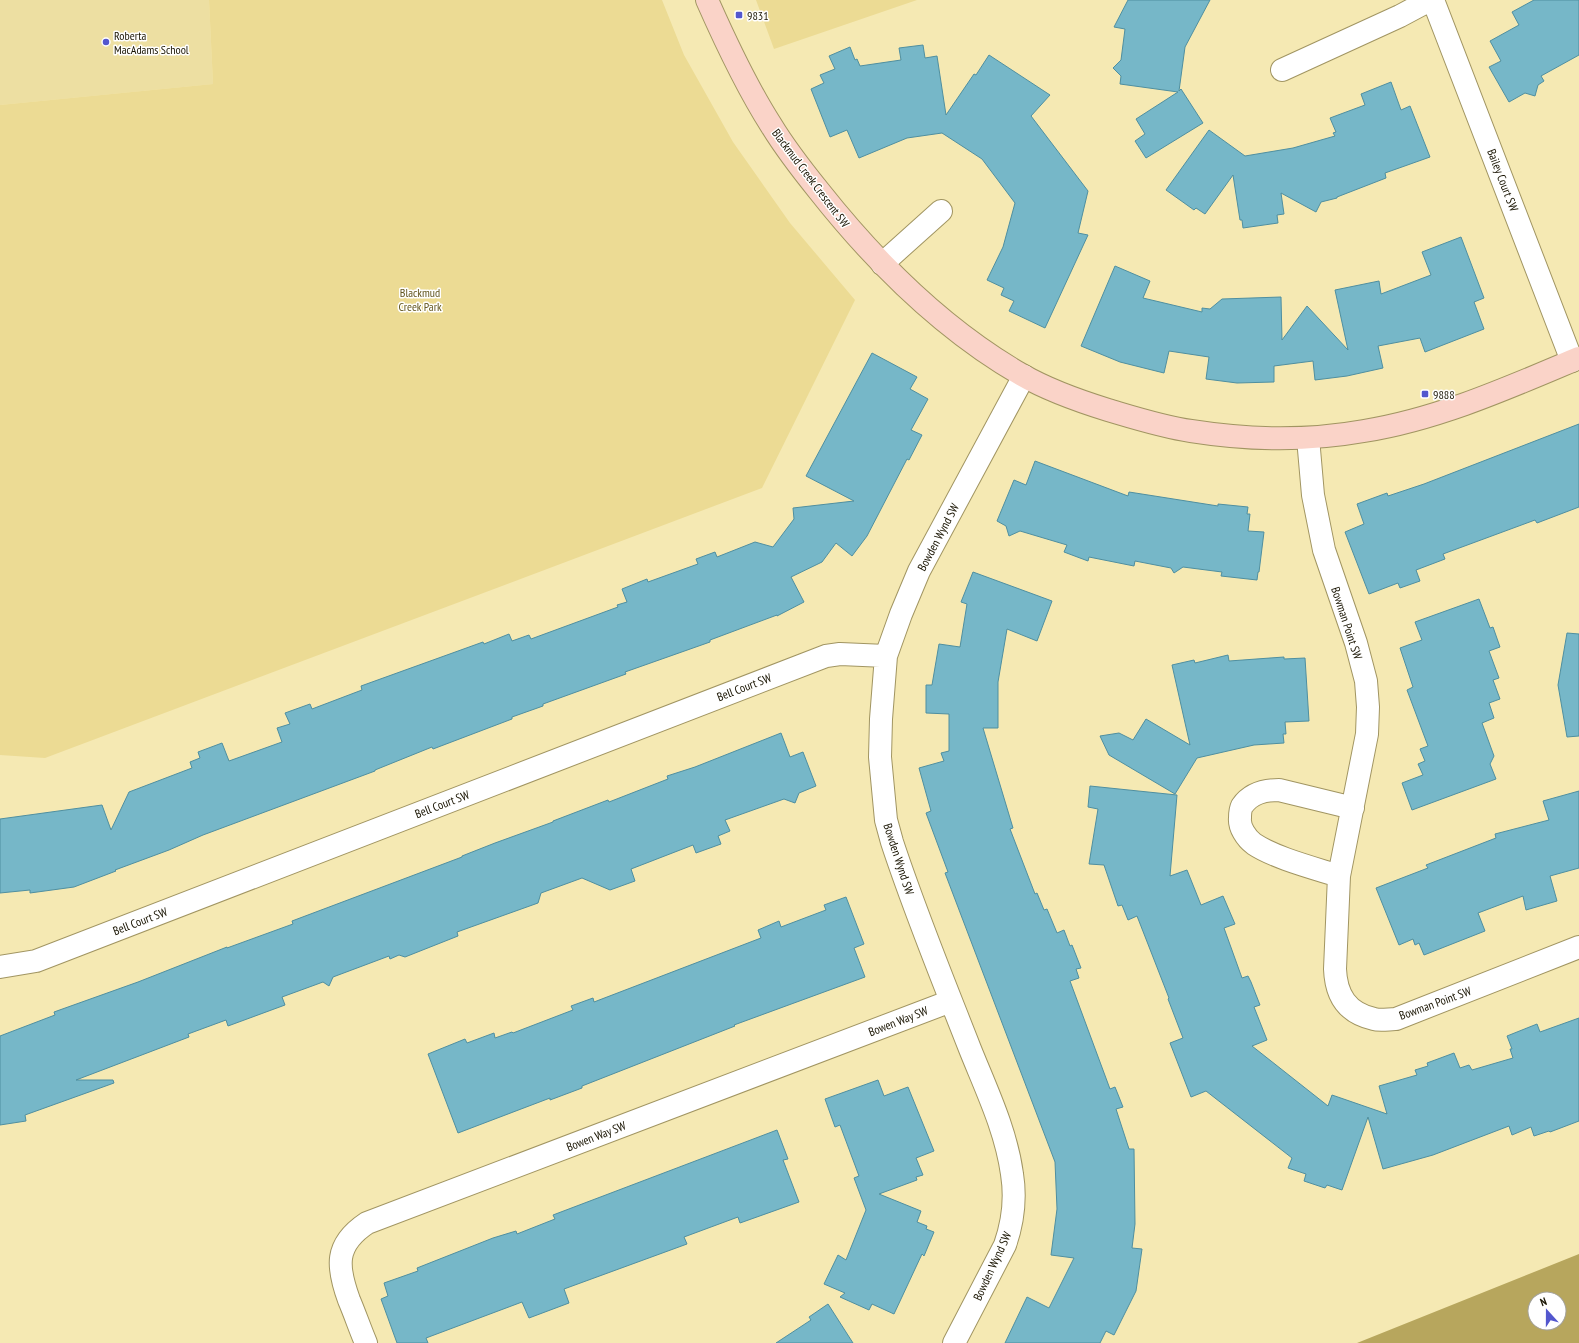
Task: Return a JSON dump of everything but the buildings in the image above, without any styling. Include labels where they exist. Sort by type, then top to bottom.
[{"type":"street","name":"Blackmud Creek Crescent SW","points":[[707,0],[726,43],[770,124],[793,158],[842,220],[882,264],[935,314],[967,338],[1024,376],[1090,405],[1144,421],[1191,431],[1244,437],[1308,438],[1363,432],[1428,416],[1483,397],[1576,359]]},
{"type":"street","points":[[1282,70],[1400,16],[1430,0]]},
{"type":"street","name":"Bailey Court SW","points":[[1433,0],[1576,359]]},
{"type":"street","points":[[882,264],[942,211]]},
{"type":"street","name":"Bowden Wynd SW","points":[[954,1343],[1004,1245],[1010,1229],[1013,1214],[1013,1176],[1009,1154],[1002,1131],[901,871],[892,842],[886,820],[880,757],[881,719],[886,656],[901,614],[919,571],[1024,376]]},
{"type":"street","name":"Bowman Point SW","points":[[1308,438],[1313,495],[1324,550],[1356,643],[1366,681],[1368,707],[1367,734],[1339,876],[1334,969],[1335,984],[1340,996],[1350,1008],[1375,1020],[1396,1019],[1579,947]]},
{"type":"street","name":"Bell Court SW","points":[[0,967],[36,961],[811,661],[826,656],[840,654],[886,656]]},
{"type":"street","points":[[1339,876],[1267,852],[1252,843],[1243,832],[1240,822],[1240,809],[1247,799],[1255,794],[1268,790],[1279,790],[1353,808]]},
{"type":"street","name":"Bowen Way SW","points":[[366,1343],[342,1281],[340,1257],[344,1245],[350,1236],[357,1229],[367,1223],[951,1001]]},
{"type":"shaded area","name":"Roberta MacAdams School","points":[[0,0],[209,0],[213,84],[0,105]]},
{"type":"shaded area","points":[[1579,1254],[1579,1343],[1357,1343]]},
{"type":"green space","name":"Blackmud Creek Park","points":[[209,0],[662,0],[684,55],[733,142],[790,223],[855,300],[762,488],[45,758],[0,755],[0,105],[213,84]]},
{"type":"green space","points":[[756,0],[917,0],[774,49]]},
{"type":"place","name":"9831","points":[[739,15]]},
{"type":"place","name":"Roberta MacAdams School","points":[[106,42]]},
{"type":"place","name":"9888","points":[[1425,394]]}]
